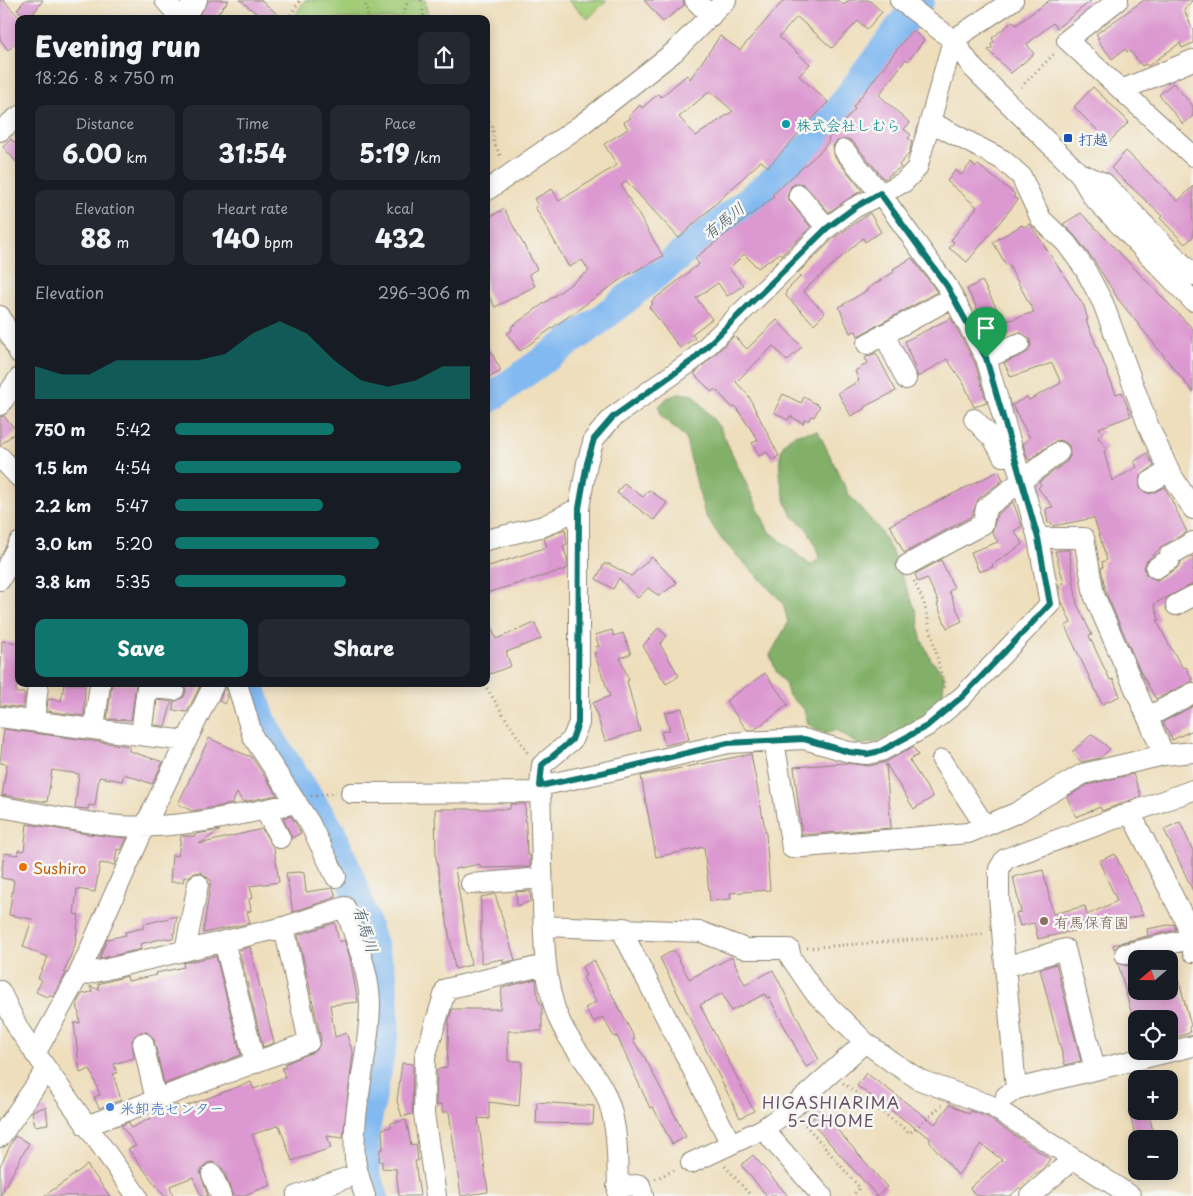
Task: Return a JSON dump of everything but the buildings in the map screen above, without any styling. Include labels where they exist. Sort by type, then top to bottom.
[{"type":"street","points":[[165,0],[178,15]]},
{"type":"street","points":[[184,15],[197,0]]},
{"type":"street","points":[[695,0],[710,16]]},
{"type":"street","points":[[490,188],[581,125],[639,80],[674,52],[726,0]]},
{"type":"street","points":[[641,1191],[618,1191],[616,1134],[610,1109],[601,1086],[566,1034],[553,1003],[546,965],[540,784],[542,765],[572,740],[578,723],[579,508],[587,463],[594,439],[613,417],[693,360],[827,228],[854,208],[904,182],[917,168],[952,40],[1013,0]]},
{"type":"street","points":[[1118,0],[1067,40],[1193,156]]},
{"type":"street","points":[[903,2],[952,40],[973,68],[1079,173],[1093,197],[1193,301]]},
{"type":"street","points":[[1122,90],[1177,69],[1193,60]]},
{"type":"street","points":[[931,122],[1003,160],[1021,176],[1041,218],[1066,243],[1085,269],[1103,303],[1148,424],[1169,471],[1193,509]]},
{"type":"street","points":[[343,793],[540,784],[629,767],[728,743],[804,739],[849,752],[867,754],[881,751],[927,726],[963,696],[1050,604],[1038,538],[986,358],[952,297],[880,193],[844,150]]},
{"type":"street","points":[[1079,173],[1104,183],[1193,275]]},
{"type":"street","points":[[798,195],[827,228]]},
{"type":"street","points":[[867,344],[952,297]]},
{"type":"street","points":[[0,316],[15,345]]},
{"type":"street","points":[[884,334],[906,379]]},
{"type":"street","points":[[986,358],[1020,344]]},
{"type":"street","points":[[0,405],[15,384]]},
{"type":"street","points":[[974,419],[994,440],[1003,456],[1014,454]]},
{"type":"street","points":[[907,565],[983,524],[986,508],[1058,452]]},
{"type":"street","points":[[0,457],[15,473]]},
{"type":"street","points":[[1150,482],[1169,471]]},
{"type":"street","points":[[490,539],[544,526],[579,508]]},
{"type":"street","points":[[1038,538],[1084,538],[1094,595],[1164,755]]},
{"type":"street","points":[[1156,568],[1170,559],[1170,555],[1193,542]]},
{"type":"street","points":[[6,574],[15,553]]},
{"type":"street","points":[[34,721],[38,687]]},
{"type":"street","points":[[94,729],[100,687]]},
{"type":"street","points":[[141,735],[147,687]]},
{"type":"street","points":[[154,687],[174,690]]},
{"type":"street","points":[[35,1054],[78,976],[145,826],[213,687]]},
{"type":"street","points":[[238,687],[253,737],[309,822],[336,877]]},
{"type":"street","points":[[1148,717],[1193,693]]},
{"type":"street","points":[[0,717],[186,741]]},
{"type":"street","points":[[774,741],[792,848],[968,832],[1016,813],[1083,774],[1164,755],[1193,752]]},
{"type":"street","points":[[942,760],[985,826]]},
{"type":"street","points":[[1016,1089],[998,898],[999,869],[1005,859],[1193,790]]},
{"type":"street","points":[[0,807],[119,826],[145,826],[239,816],[297,803]]},
{"type":"street","points":[[265,810],[280,838]]},
{"type":"street","points":[[1125,954],[1191,945],[1186,922],[1130,812]]},
{"type":"street","points":[[471,884],[542,878]]},
{"type":"street","points":[[185,951],[198,884]]},
{"type":"street","points":[[78,976],[284,927],[345,907],[365,969],[370,1001],[369,1031],[356,1135],[357,1174],[366,1196]]},
{"type":"street","points":[[544,926],[701,932],[746,949],[789,950],[792,958],[814,992],[865,1042],[920,1080],[992,1106],[1131,1196]]},
{"type":"street","points":[[86,1126],[309,1042],[284,927]]},
{"type":"street","points":[[624,928],[625,937],[722,1148]]},
{"type":"street","points":[[224,941],[255,1062]]},
{"type":"street","points":[[1005,967],[1065,949],[1095,1070]]},
{"type":"street","points":[[436,1196],[424,1114],[425,1057],[446,989],[546,965]]},
{"type":"street","points":[[0,991],[19,1030],[46,1071],[137,1196]]},
{"type":"street","points":[[691,1163],[763,1130],[791,1109],[865,1042]]},
{"type":"street","points":[[143,1044],[156,1100]]},
{"type":"street","points":[[992,1106],[1016,1089],[1193,1046]]},
{"type":"street","points":[[0,1137],[46,1071]]},
{"type":"street","points":[[763,1130],[822,1196]]},
{"type":"street","points":[[1030,1196],[1073,1159]]},
{"type":"street","points":[[212,1174],[221,1196]]},
{"type":"street","points":[[297,1196],[357,1174]]},
{"type":"path","points":[[291,15],[300,0]]},
{"type":"path","points":[[365,0],[367,15]]},
{"type":"path","points":[[403,15],[408,0]]},
{"type":"path","points":[[421,0],[423,15]]},
{"type":"path","points":[[1021,87],[1067,40]]},
{"type":"path","points":[[490,124],[493,128],[494,143]]},
{"type":"path","points":[[907,565],[924,603],[949,707]]},
{"type":"path","points":[[486,687],[540,784]]},
{"type":"path","points":[[315,794],[343,793]]},
{"type":"path","points":[[789,950],[1002,932]]},
{"type":"path","points":[[830,1073],[910,1133],[938,1110],[952,1091]]},
{"type":"path","points":[[791,1109],[860,1188],[852,1196]]},
{"type":"path","points":[[722,1148],[751,1196]]},
{"type":"path","points":[[641,1191],[691,1163]]},
{"type":"green space","points":[[305,0],[425,0],[427,15],[296,15]]},
{"type":"green space","points":[[568,0],[607,0],[588,19]]},
{"type":"green space","points":[[681,393],[694,395],[720,428],[768,530],[810,565],[819,559],[817,551],[808,531],[792,516],[784,497],[780,475],[780,454],[783,446],[791,437],[806,432],[818,431],[849,495],[879,529],[891,550],[917,613],[921,638],[931,660],[944,674],[943,697],[934,713],[878,742],[858,745],[837,730],[826,733],[816,730],[808,724],[804,709],[789,696],[785,683],[776,671],[770,655],[788,623],[783,603],[722,540],[705,515],[685,437],[661,416],[659,406],[667,398]]},
{"type":"waterway","name":"有馬川","points":[[490,398],[601,319],[782,173],[819,136],[920,0]]},
{"type":"waterway","name":"有馬川","points":[[251,687],[262,721],[276,747],[332,833],[355,890],[383,978],[385,1031],[365,1133],[366,1176],[374,1196]]},
{"type":"place","name":"株式会社しむら","points":[[786,124]]},
{"type":"place","name":"打越","points":[[1068,138]]},
{"type":"place","name":"Sushiro","points":[[23,867]]},
{"type":"place","name":"有馬保育園","points":[[1044,921]]},
{"type":"place","name":"米卸売センター","points":[[110,1107]]},
{"type":"district","name":"HIGASHIARIMA 5-CHOME","points":[[831,1111]]},
{"type":"route","points":[[880,193],[947,286],[986,358],[1038,538],[1050,604],[963,696],[927,726],[881,751],[867,754],[849,752],[804,739],[728,743],[540,786],[542,765],[572,740],[578,723],[579,508],[587,463],[594,439],[613,417],[693,360],[827,228],[854,208],[880,193]]}]
